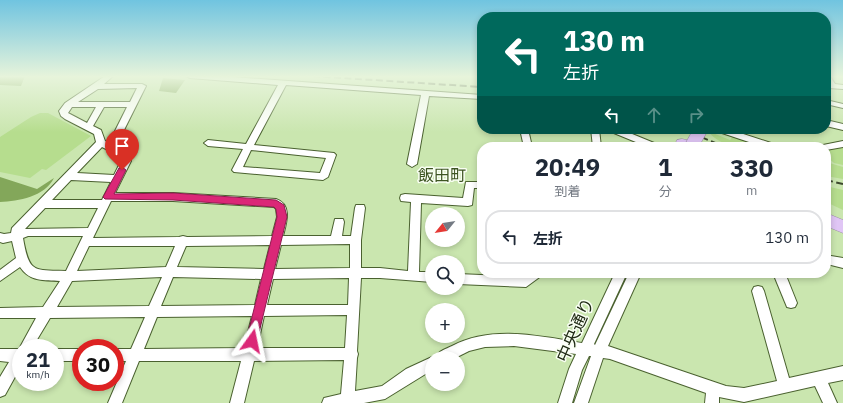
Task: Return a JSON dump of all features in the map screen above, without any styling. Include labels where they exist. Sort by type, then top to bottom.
[{"type":"highway","points":[[689,142],[696,134]]},
{"type":"highway","points":[[831,221],[843,227]]},
{"type":"street","points":[[30,339],[69,276],[126,161],[124,154],[106,145],[98,132],[64,114],[63,111],[68,105],[84,95]]},
{"type":"street","points":[[138,95],[106,145],[69,176],[16,231],[20,258],[35,275],[69,276],[169,272],[268,274],[380,273],[425,277]]},
{"type":"street","points":[[208,143],[248,147],[256,148],[331,155],[323,177],[237,170],[248,147],[277,95]]},
{"type":"street","points":[[412,164],[425,95]]},
{"type":"street","points":[[451,95],[477,97]]},
{"type":"street","points":[[831,103],[843,106]]},
{"type":"street","points":[[88,128],[102,104]]},
{"type":"street","points":[[68,105],[133,104]]},
{"type":"street","points":[[831,123],[843,127]]},
{"type":"street","points":[[624,134],[644,142]]},
{"type":"street","points":[[734,134],[759,142]]},
{"type":"street","points":[[831,146],[843,144]]},
{"type":"street","points":[[69,176],[117,179]]},
{"type":"street","points":[[413,276],[410,198],[468,202],[469,184],[477,185]]},
{"type":"street","points":[[42,204],[173,197],[276,204],[281,207],[282,217],[237,403]]},
{"type":"street","points":[[347,400],[352,354],[356,240],[360,208]]},
{"type":"street","points":[[336,240],[339,222]]},
{"type":"street","points":[[0,237],[17,236],[28,232],[88,237],[183,240],[356,240]]},
{"type":"street","points":[[114,403],[136,355],[152,312],[183,240]]},
{"type":"street","points":[[0,276],[22,260]]},
{"type":"street","points":[[831,260],[843,263]]},
{"type":"street","points":[[465,279],[477,278]]},
{"type":"street","points":[[502,278],[526,282],[531,278]]},
{"type":"street","name":"中央通り","points":[[565,403],[585,350],[619,278]]},
{"type":"street","name":"中央通り","points":[[580,403],[599,351],[634,278]]},
{"type":"street","points":[[781,278],[791,303]]},
{"type":"street","points":[[758,291],[785,386]]},
{"type":"street","points":[[0,313],[354,310]]},
{"type":"street","points":[[455,351],[467,345],[485,341],[514,340],[599,351],[610,353],[726,393],[744,395],[843,373]]},
{"type":"street","points":[[0,356],[12,354]]},
{"type":"street","points":[[124,355],[248,356],[352,354]]},
{"type":"street","points":[[329,403],[385,392],[410,374],[425,366]]},
{"type":"street","points":[[0,390],[12,370]]},
{"type":"street","points":[[818,378],[830,403]]},
{"type":"street","points":[[712,403],[713,388]]},
{"type":"green space","points":[[40,113],[48,113],[91,136],[46,170],[42,169],[30,178],[0,172],[0,137],[31,117]]},
{"type":"green space","points":[[711,134],[715,134],[730,140],[734,135],[756,142],[721,142]]},
{"type":"green space","points":[[843,146],[843,165],[834,163],[831,160],[831,147]]},
{"type":"green space","points":[[831,163],[843,167],[843,179],[831,177]]},
{"type":"green space","points":[[0,177],[37,189],[54,178],[44,190],[38,194],[23,199],[0,202]]},
{"type":"green space","points":[[831,187],[843,190],[843,210],[831,204]]},
{"type":"railway","points":[[694,134],[713,142]]},
{"type":"railway","points":[[831,181],[843,184]]},
{"type":"district","name":"飯田町","points":[[442,175]]},
{"type":"route","points":[[122,170],[108,197],[173,197],[276,204],[281,207],[282,217],[252,341]]}]
